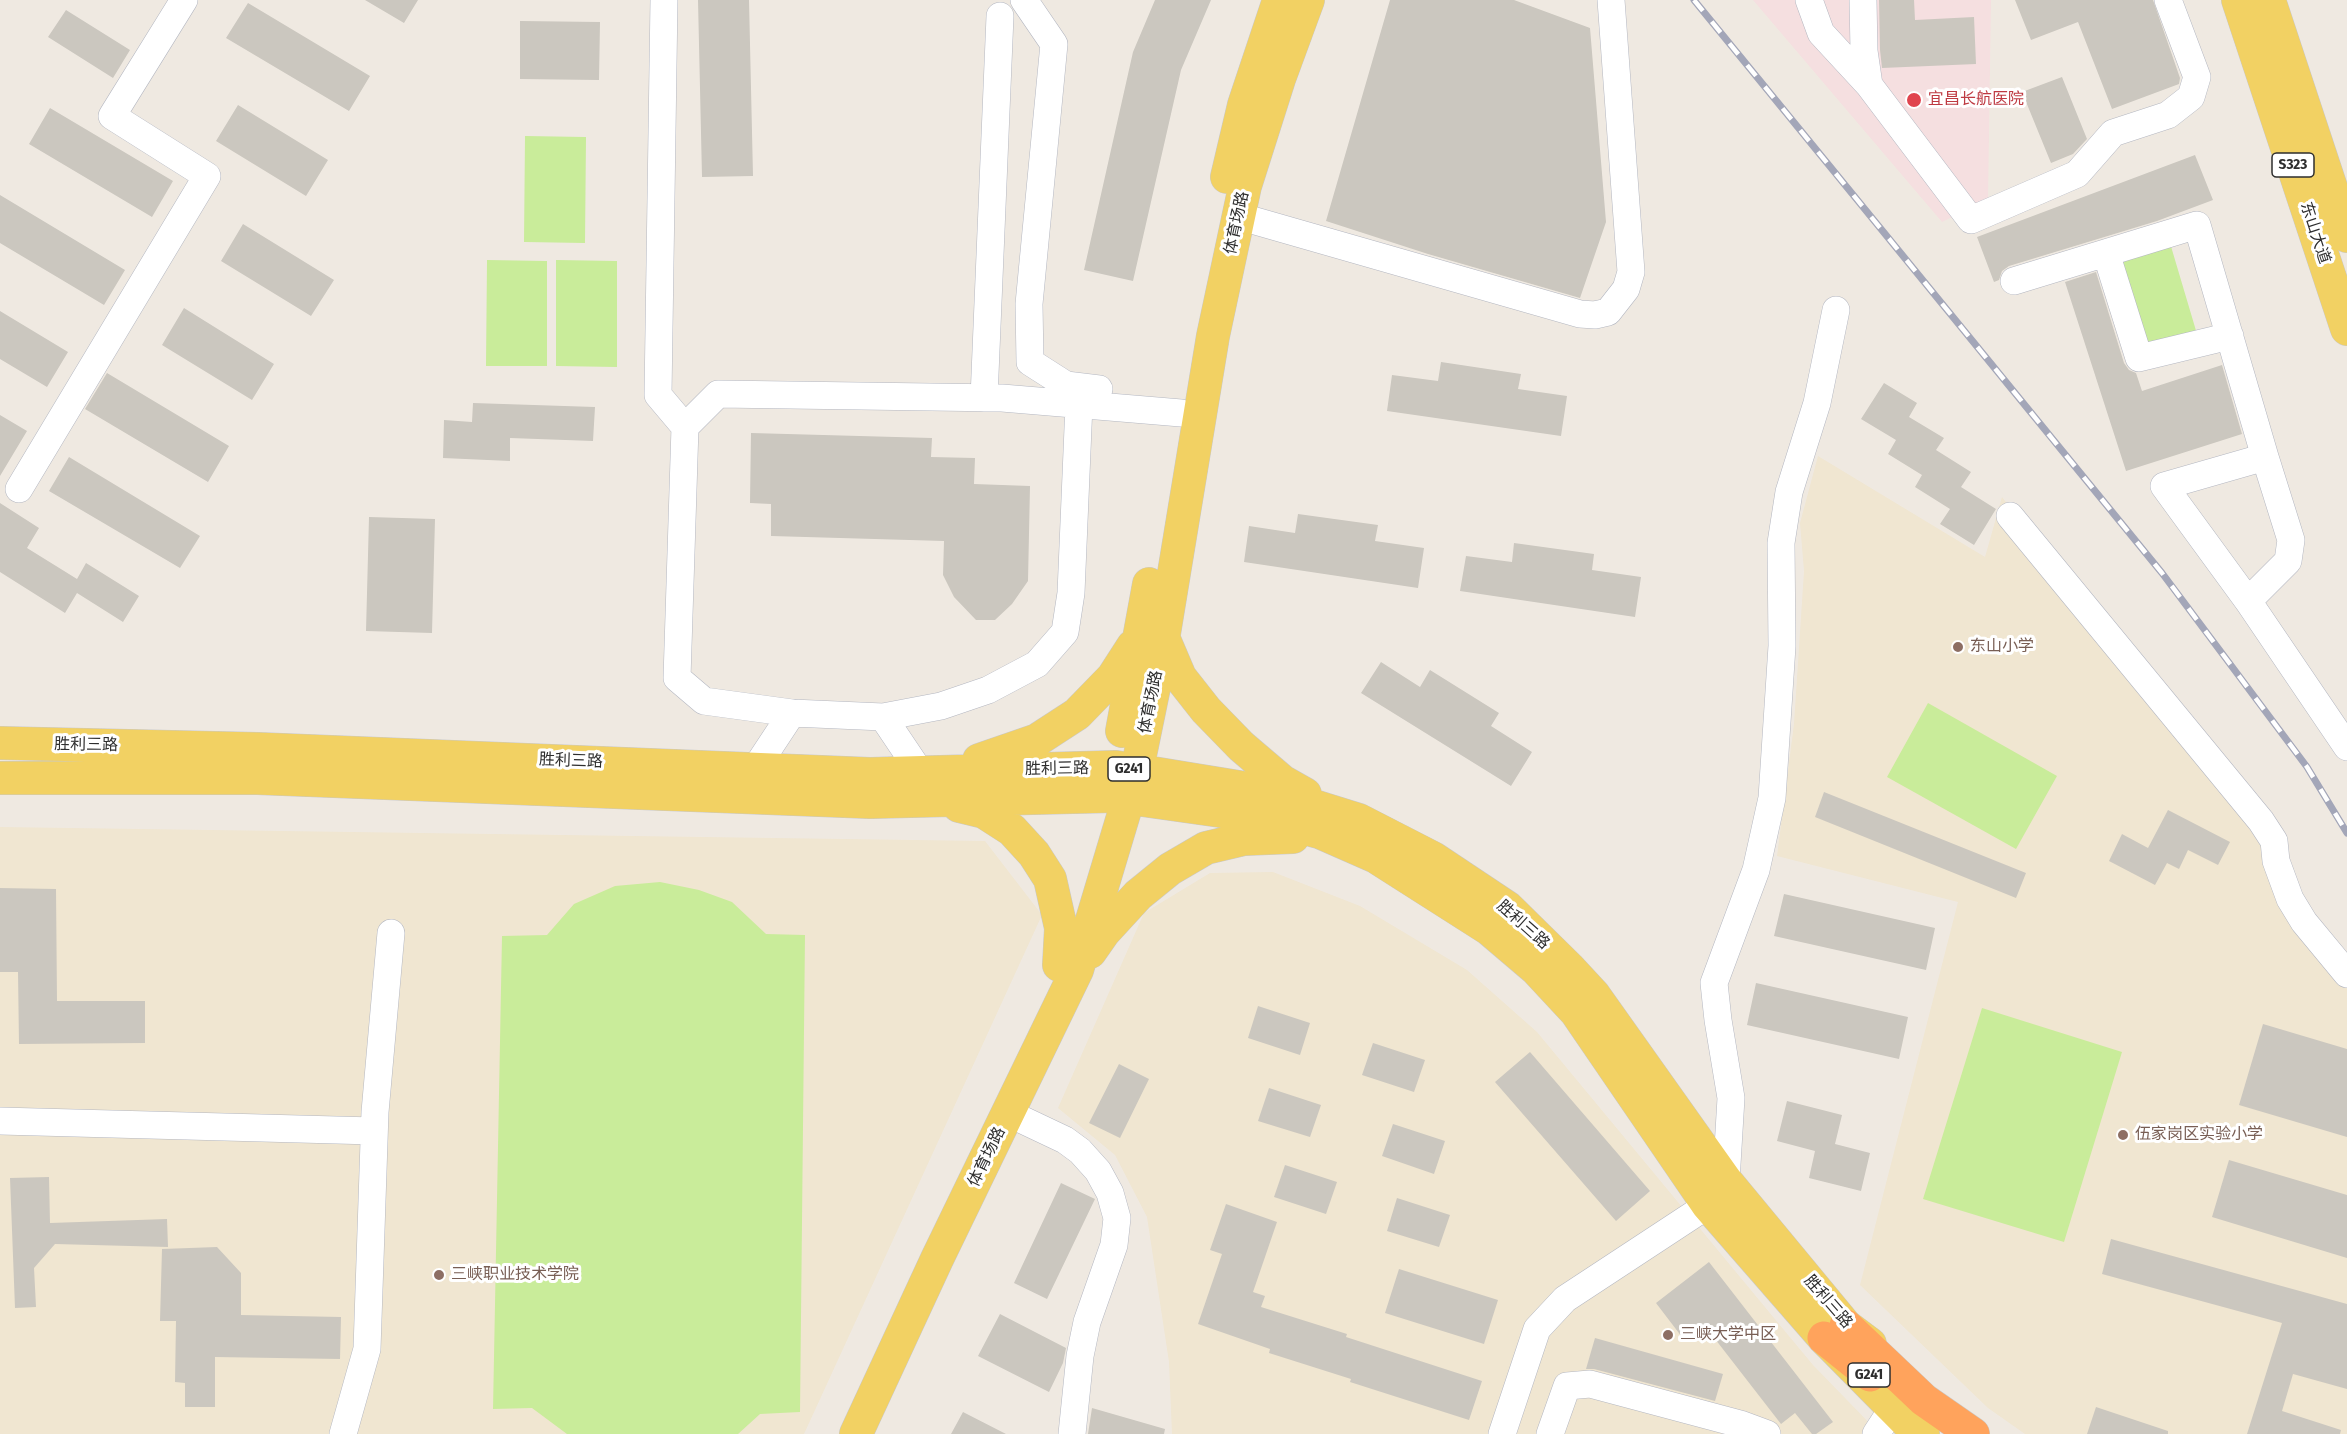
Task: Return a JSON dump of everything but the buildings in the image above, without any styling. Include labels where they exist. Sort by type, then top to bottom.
[{"type":"highway","name":"G241","points":[[1835,1332],[1906,1417],[1948,1434]]},
{"type":"highway","name":"G241","points":[[1906,1417],[1973,1434]]},
{"type":"main road","name":"体育场路","points":[[1151,636],[1183,405],[1231,158],[1251,83],[1279,0]]},
{"type":"main road","name":"体育场路","points":[[856,1434],[1008,1113],[1068,968],[1123,783],[1151,636],[1245,186],[1279,79],[1308,0]]},
{"type":"main road","name":"东山大道","points":[[2238,0],[2347,329]]},
{"type":"main road","name":"东山大道","points":[[2269,0],[2345,220]]},
{"type":"main road","points":[[929,781],[1037,740],[1077,714],[1151,636],[1206,710],[1241,746],[1335,826]]},
{"type":"main road","name":"胜利三路","points":[[0,743],[258,749],[755,769],[870,774],[929,781],[1123,783],[1319,832],[1335,826],[1376,857],[1489,929],[1536,969],[1576,1012],[1717,1193],[1835,1332],[1992,1434]]},
{"type":"main road","name":"胜利三路","points":[[0,778],[258,778],[870,802],[929,781]]},
{"type":"main road","points":[[929,781],[1012,830],[1034,854],[1050,879],[1068,968]]},
{"type":"main road","points":[[1068,968],[1138,895],[1170,869],[1206,848],[1244,839],[1335,826]]},
{"type":"main road","name":"体育场路","points":[[842,1434],[1068,968]]},
{"type":"street","points":[[19,489],[207,176],[112,116],[183,0]]},
{"type":"street","points":[[664,0],[658,395],[685,427],[677,678],[704,701],[792,713],[883,717],[941,706],[988,690],[1037,664],[1065,632],[1071,593],[1079,404]]},
{"type":"street","points":[[1024,0],[1054,44],[1029,304],[1030,362],[1066,385],[1183,405]]},
{"type":"street","points":[[1238,216],[1580,314],[1595,315],[1608,312],[1626,290],[1631,272],[1611,0]]},
{"type":"street","points":[[1809,0],[1821,33],[1869,85],[1971,220],[2077,174],[2113,133],[2168,115],[2191,97],[2198,77],[2168,0]]},
{"type":"street","points":[[1863,0],[1864,51],[1869,85]]},
{"type":"street","points":[[984,398],[1000,16]]},
{"type":"street","points":[[2014,281],[2197,225],[2291,540],[2288,561],[2248,602]]},
{"type":"street","points":[[2106,253],[2139,358],[2230,336]]},
{"type":"street","points":[[1502,1434],[1537,1329],[1565,1299],[1717,1193],[1731,1098],[1714,983],[1756,870],[1772,798],[1782,646],[1781,543],[1790,492],[1817,403],[1836,310]]},
{"type":"street","points":[[685,427],[718,394],[984,398],[1079,404],[1183,405]]},
{"type":"street","points":[[2265,457],[2164,486],[2248,602],[2347,747]]},
{"type":"street","points":[[2010,516],[2261,821],[2274,841],[2276,861],[2290,899],[2304,922],[2347,974]]},
{"type":"street","points":[[755,769],[792,713]]},
{"type":"street","points":[[883,717],[929,781]]},
{"type":"street","points":[[343,1434],[367,1349],[374,1131],[391,933]]},
{"type":"street","points":[[1008,1113],[1065,1140],[1080,1151],[1098,1171],[1110,1193],[1117,1218],[1114,1245],[1088,1323],[1080,1356],[1072,1434]]},
{"type":"street","points":[[0,1121],[374,1131]]},
{"type":"street","points":[[1550,1434],[1567,1386],[1590,1384],[1740,1424],[1767,1434]]},
{"type":"shaded area","name":"宜昌长航医院","points":[[1753,0],[1991,0],[1988,199],[1942,222]]},
{"type":"shaded area","name":"伍家岗区实验小学","points":[[1818,456],[1985,557],[2002,497],[2267,840],[2347,985],[2347,1434],[2025,1434],[1988,1408],[1860,1285],[1958,902],[1777,856],[1794,724],[1804,571],[1800,523]]},
{"type":"shaded area","name":"三峡职业技术学院","points":[[0,827],[985,841],[1042,915],[804,1434],[0,1434]]},
{"type":"shaded area","points":[[1273,872],[1360,906],[1467,970],[1537,1032],[1813,1365],[1880,1434],[1172,1434],[1169,1362],[1147,1217],[1115,1155],[1058,1108],[1144,913],[1210,873]]},
{"type":"green space","points":[[525,136],[586,137],[585,243],[524,242]]},
{"type":"green space","points":[[2170,243],[2197,334],[2142,351],[2114,259]]},
{"type":"green space","points":[[487,260],[547,261],[547,366],[486,366]]},
{"type":"green space","points":[[556,260],[617,261],[617,367],[556,366]]},
{"type":"green space","points":[[1928,703],[2057,776],[2016,849],[1887,777]]},
{"type":"green space","points":[[660,882],[699,890],[732,902],[766,934],[805,935],[800,1412],[760,1414],[738,1434],[567,1434],[532,1408],[493,1409],[502,936],[547,935],[574,904],[615,886]]},
{"type":"green space","points":[[1982,1008],[2122,1052],[2064,1242],[1923,1199]]},
{"type":"railway","points":[[1694,0],[2162,573],[2307,767],[2347,833]]},
{"type":"place","name":"宜昌长航医院","points":[[1914,100]]},
{"type":"place","name":"东山小学","points":[[1958,647]]},
{"type":"place","name":"伍家岗区实验小学","points":[[2123,1135]]},
{"type":"place","name":"三峡职业技术学院","points":[[439,1275]]},
{"type":"place","name":"三峡大学中区","points":[[1668,1335]]}]
